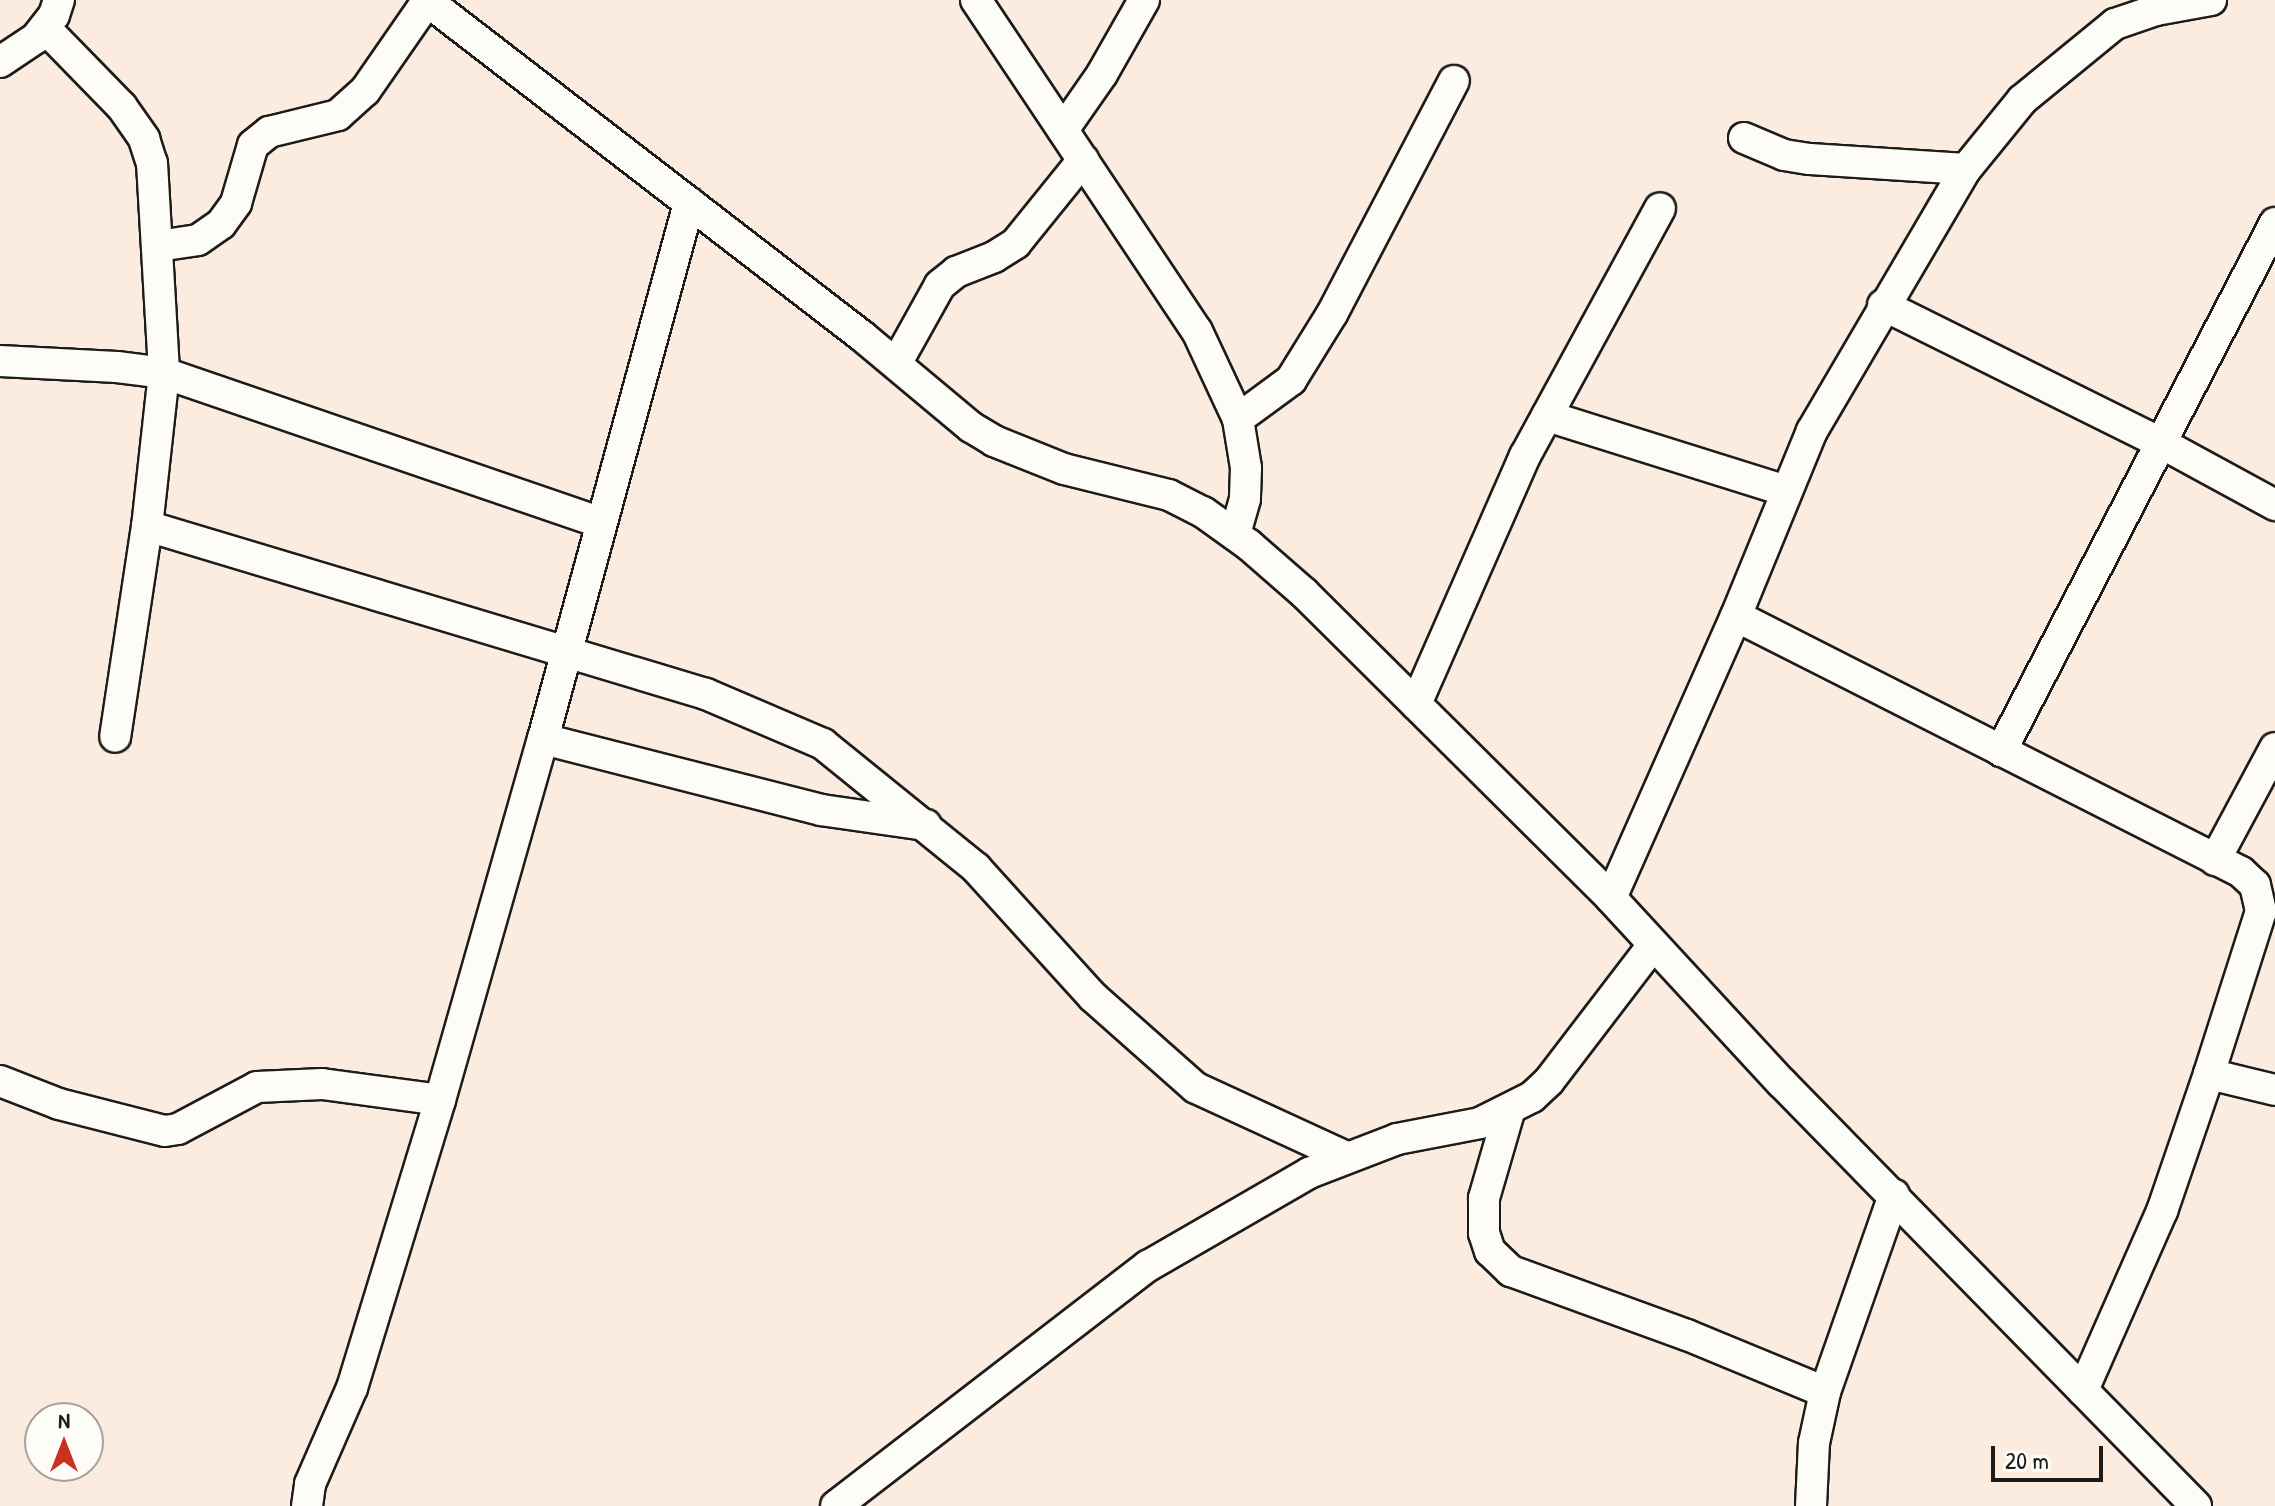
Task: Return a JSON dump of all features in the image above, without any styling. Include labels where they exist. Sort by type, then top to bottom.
[{"type":"street","points":[[0,62],[36,38],[45,28],[59,0]]},
{"type":"street","points":[[158,246],[198,240],[221,224],[236,203],[253,145],[269,132],[338,115],[365,91],[428,0],[896,364],[971,427],[994,441],[1064,469],[1169,495],[1203,512],[1235,535],[1304,593],[1611,898],[2196,1506]]},
{"type":"street","points":[[976,0],[1197,331],[1238,419],[1246,468],[1245,499],[1235,535]]},
{"type":"street","points":[[1063,130],[1102,74],[1144,0]]},
{"type":"street","points":[[1611,898],[1736,616],[1812,431],[1883,305],[1966,169],[2022,100],[2067,60],[2115,24],[2148,5],[2211,0]]},
{"type":"street","points":[[45,28],[122,107],[144,139],[152,163],[164,373],[147,526],[115,737]]},
{"type":"street","points":[[1238,419],[1291,380],[1332,314],[1454,81]]},
{"type":"street","points":[[1744,138],[1784,155],[1810,159],[1966,169]]},
{"type":"street","points":[[896,364],[940,285],[956,272],[994,257],[1016,243],[1083,160]]},
{"type":"street","points":[[307,1506],[310,1484],[352,1388],[440,1100],[543,739],[689,203]]},
{"type":"street","points":[[1416,704],[1525,456],[1660,208]]},
{"type":"street","points":[[2001,751],[2275,223]]},
{"type":"street","points":[[1883,305],[2163,444],[2275,505]]},
{"type":"street","points":[[0,361],[117,367],[164,373],[600,522]]},
{"type":"street","points":[[1547,416],[1787,491]]},
{"type":"street","points":[[147,526],[706,694],[823,744],[976,868],[1093,997],[1196,1088],[1346,1157]]},
{"type":"street","points":[[1736,616],[2241,872],[2255,885],[2261,911],[2209,1074],[2162,1211],[2083,1390]]},
{"type":"street","points":[[543,739],[821,810],[926,825]]},
{"type":"street","points":[[2215,860],[2275,748]]},
{"type":"street","points":[[836,1506],[1148,1266],[1309,1173],[1346,1157],[1397,1139],[1480,1123],[1509,1112],[1549,1081],[1653,945]]},
{"type":"street","points":[[2209,1074],[2275,1090]]},
{"type":"street","points":[[0,1081],[59,1104],[165,1131],[178,1129],[257,1087],[322,1084],[440,1100]]},
{"type":"street","points":[[1509,1112],[1484,1198],[1484,1233],[1490,1251],[1511,1271],[1687,1335],[1825,1392]]},
{"type":"street","points":[[1811,1506],[1814,1443],[1825,1392],[1894,1195]]}]
